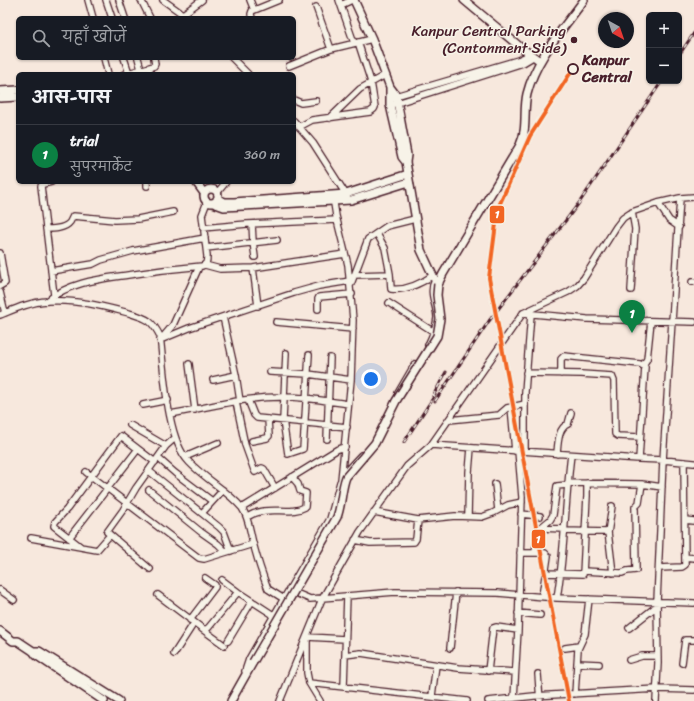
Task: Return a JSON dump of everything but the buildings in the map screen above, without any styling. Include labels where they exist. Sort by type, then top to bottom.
[{"type":"street","points":[[88,0],[92,16]]},
{"type":"street","points":[[106,0],[111,16]]},
{"type":"street","points":[[119,0],[124,16]]},
{"type":"street","points":[[141,0],[149,16]]},
{"type":"street","points":[[163,0],[186,16]]},
{"type":"street","points":[[183,14],[202,0]]},
{"type":"street","points":[[250,0],[254,10]]},
{"type":"street","points":[[252,16],[251,14],[254,10],[279,0]]},
{"type":"street","points":[[231,701],[337,517],[341,503],[343,484],[346,477],[375,443],[396,400],[437,336],[440,319],[436,281],[421,250],[406,162],[402,157],[390,87],[372,39],[353,0],[340,3],[371,82],[375,106],[374,109],[370,112],[309,121],[299,126]]},
{"type":"street","points":[[464,0],[540,61]]},
{"type":"street","points":[[340,482],[348,469],[370,446],[390,406],[428,345],[434,332],[437,318],[431,289],[524,138],[526,96],[540,61],[584,0]]},
{"type":"street","points":[[316,7],[331,49]]},
{"type":"street","points":[[289,66],[331,49],[372,39]]},
{"type":"street","points":[[393,100],[531,55]]},
{"type":"street","points":[[104,60],[108,72]]},
{"type":"street","points":[[124,60],[126,72]]},
{"type":"street","points":[[139,60],[141,69]]},
{"type":"street","points":[[130,72],[155,65],[154,60]]},
{"type":"street","points":[[235,60],[246,72]]},
{"type":"street","points":[[150,67],[150,72]]},
{"type":"street","points":[[330,118],[360,88],[385,75]]},
{"type":"street","points":[[0,91],[16,90]]},
{"type":"street","points":[[0,98],[16,96]]},
{"type":"street","points":[[296,100],[301,104],[316,101]]},
{"type":"street","points":[[296,123],[313,143],[347,197]]},
{"type":"street","points":[[347,197],[408,174]]},
{"type":"street","points":[[204,184],[206,191],[204,197],[225,202],[234,202],[365,196],[409,182]]},
{"type":"street","points":[[43,184],[41,186],[54,295]]},
{"type":"street","points":[[198,184],[206,191],[214,190],[213,199]]},
{"type":"street","points":[[205,265],[207,262],[202,215],[224,184]]},
{"type":"street","points":[[280,701],[322,599],[355,540],[407,466],[431,445],[523,313],[568,292],[577,286],[584,278],[623,218],[640,208],[680,198],[694,197]]},
{"type":"street","points":[[239,686],[249,659],[330,518],[340,482],[345,447],[351,380],[353,329],[352,294],[348,265],[333,198]]},
{"type":"street","points":[[656,701],[658,656],[657,604],[663,460],[680,198]]},
{"type":"street","points":[[658,203],[669,220],[679,227]]},
{"type":"street","points":[[46,229],[54,229],[64,226],[69,223],[71,217],[73,216],[115,220],[160,216],[173,212]]},
{"type":"street","points":[[631,290],[635,229],[632,212]]},
{"type":"street","points":[[350,283],[367,241],[390,225],[415,219]]},
{"type":"street","points":[[203,228],[337,220]]},
{"type":"street","points":[[252,224],[256,257]]},
{"type":"street","points":[[377,234],[385,248],[390,274],[390,287],[393,289],[436,281]]},
{"type":"street","points":[[51,271],[93,264],[128,252],[204,238]]},
{"type":"street","points":[[206,248],[277,240]]},
{"type":"street","points":[[0,253],[5,282],[5,284],[0,286]]},
{"type":"street","points":[[47,301],[54,295],[90,281],[205,265],[220,269],[253,268],[345,254]]},
{"type":"street","points":[[160,340],[173,325],[199,267]]},
{"type":"street","points":[[253,268],[258,306]]},
{"type":"street","points":[[354,275],[390,274]]},
{"type":"street","points":[[160,340],[224,317],[320,286],[350,283]]},
{"type":"street","points":[[0,292],[3,314],[19,307],[47,301],[98,304],[140,317],[149,321],[155,327],[160,336],[170,414],[175,438],[184,457],[242,508],[247,517],[253,544],[268,589],[284,599]]},
{"type":"street","points":[[318,309],[319,297],[352,294]]},
{"type":"street","points":[[389,303],[434,332]]},
{"type":"street","points":[[523,313],[587,318],[694,322]]},
{"type":"street","points":[[525,451],[526,373],[531,314]]},
{"type":"street","points":[[224,317],[236,375],[238,402],[244,439],[254,470],[256,472],[263,468],[275,488]]},
{"type":"street","points":[[643,365],[647,359],[651,321]]},
{"type":"street","points":[[276,322],[353,329]]},
{"type":"street","points":[[286,353],[283,420],[288,454],[303,449],[309,355]]},
{"type":"street","points":[[561,374],[561,359],[564,356],[643,365]]},
{"type":"street","points":[[327,439],[330,358]]},
{"type":"street","points":[[189,364],[195,410]]},
{"type":"street","points":[[639,460],[645,369],[643,365]]},
{"type":"street","points":[[270,372],[308,374],[351,380]]},
{"type":"street","points":[[526,373],[581,374],[613,377],[615,434],[618,436],[640,437]]},
{"type":"street","points":[[213,380],[236,375]]},
{"type":"street","points":[[170,414],[248,400],[284,396],[348,404]]},
{"type":"street","points":[[143,405],[168,400]]},
{"type":"street","points":[[248,400],[255,417],[304,421],[347,427]]},
{"type":"street","points":[[448,420],[501,415],[506,408],[525,404]]},
{"type":"street","points":[[511,407],[522,502],[518,630],[514,698]]},
{"type":"street","points":[[557,454],[560,431],[568,424],[571,413]]},
{"type":"street","points":[[252,441],[267,438],[269,436],[268,419]]},
{"type":"street","points":[[130,425],[166,446]]},
{"type":"street","points":[[81,547],[54,526],[55,522],[68,509],[121,436],[212,500]]},
{"type":"street","points":[[150,569],[107,532],[166,446],[175,438]]},
{"type":"street","points":[[184,457],[218,443]]},
{"type":"street","points":[[431,445],[694,463]]},
{"type":"street","points":[[242,508],[338,448],[345,447]]},
{"type":"street","points":[[468,516],[468,472],[471,448]]},
{"type":"street","points":[[69,538],[138,449]]},
{"type":"street","points":[[557,598],[561,573],[567,484],[572,455]]},
{"type":"street","points":[[659,568],[684,566],[684,462]]},
{"type":"street","points":[[148,471],[224,532],[228,552]]},
{"type":"street","points":[[86,472],[199,558],[204,559],[253,544]]},
{"type":"street","points":[[247,517],[261,510],[293,510],[305,507],[306,493],[300,491],[298,484],[292,477]]},
{"type":"street","points":[[535,552],[540,528],[550,520],[553,515],[557,486],[586,483],[642,484],[662,486]]},
{"type":"street","points":[[546,573],[583,574],[586,483]]},
{"type":"street","points":[[495,484],[498,510]]},
{"type":"street","points":[[583,571],[622,574],[627,571],[636,570],[635,507],[639,503],[642,484]]},
{"type":"street","points":[[148,490],[228,552]]},
{"type":"street","points":[[202,513],[222,490]]},
{"type":"street","points":[[374,512],[418,520],[455,516],[482,517],[508,505],[522,502]]},
{"type":"street","points":[[612,506],[608,533],[613,573]]},
{"type":"street","points":[[521,514],[540,516]]},
{"type":"street","points":[[355,540],[370,543],[414,542],[416,539],[418,520]]},
{"type":"street","points":[[685,520],[694,521]]},
{"type":"street","points":[[540,528],[607,531],[608,533]]},
{"type":"street","points":[[31,538],[97,550],[110,535]]},
{"type":"street","points":[[520,553],[535,552],[548,556],[542,596]]},
{"type":"street","points":[[685,558],[694,558]]},
{"type":"street","points":[[174,654],[192,621],[215,587],[215,585],[205,578]]},
{"type":"street","points":[[222,580],[275,616]]},
{"type":"street","points":[[0,590],[14,600]]},
{"type":"street","points":[[289,591],[310,599],[395,592],[456,592],[518,594],[657,604],[694,603]]},
{"type":"street","points":[[202,628],[207,629],[238,592]]},
{"type":"street","points":[[450,648],[456,592]]},
{"type":"street","points":[[158,595],[192,621],[226,643],[252,601]]},
{"type":"street","points":[[344,686],[347,596]]},
{"type":"street","points":[[575,694],[579,646],[585,634],[589,599]]},
{"type":"street","points":[[630,628],[657,604]]},
{"type":"street","points":[[518,612],[540,615]]},
{"type":"street","points":[[0,626],[33,651],[36,655],[104,701]]},
{"type":"street","points":[[488,671],[493,628],[518,630]]},
{"type":"street","points":[[0,632],[13,641],[18,641]]},
{"type":"street","points":[[307,637],[345,639]]},
{"type":"street","points":[[307,637],[309,683],[320,701]]},
{"type":"street","points":[[682,663],[685,640],[694,640]]},
{"type":"street","points":[[565,648],[579,646]]},
{"type":"street","points":[[33,651],[39,651],[119,701]]},
{"type":"street","points":[[345,655],[361,653],[436,665],[488,671],[515,672]]},
{"type":"street","points":[[629,660],[642,656],[658,656]]},
{"type":"street","points":[[577,663],[599,664]]},
{"type":"street","points":[[432,696],[436,665]]},
{"type":"street","points":[[538,674],[540,698]]},
{"type":"street","points":[[309,683],[467,701]]},
{"type":"street","points":[[488,701],[514,698],[540,698],[562,694],[657,689],[694,690]]},
{"type":"street","points":[[562,694],[562,701]]},
{"type":"railway","points":[[682,51],[694,33]]},
{"type":"railway","points":[[435,401],[489,321],[579,203],[660,84]]},
{"type":"railway","points":[[433,396],[446,372]]},
{"type":"railway","points":[[404,442],[435,395]]},
{"type":"transit line","name":"1","points":[[569,701],[489,278],[498,208],[530,136],[573,69]]},
{"type":"place","name":"Kanpur Central Parking (Contonment Side)","points":[[574,40]]},
{"type":"place","name":"Kanpur Central","points":[[573,69]]},
{"type":"place","name":"trial","points":[[632,333]]}]
